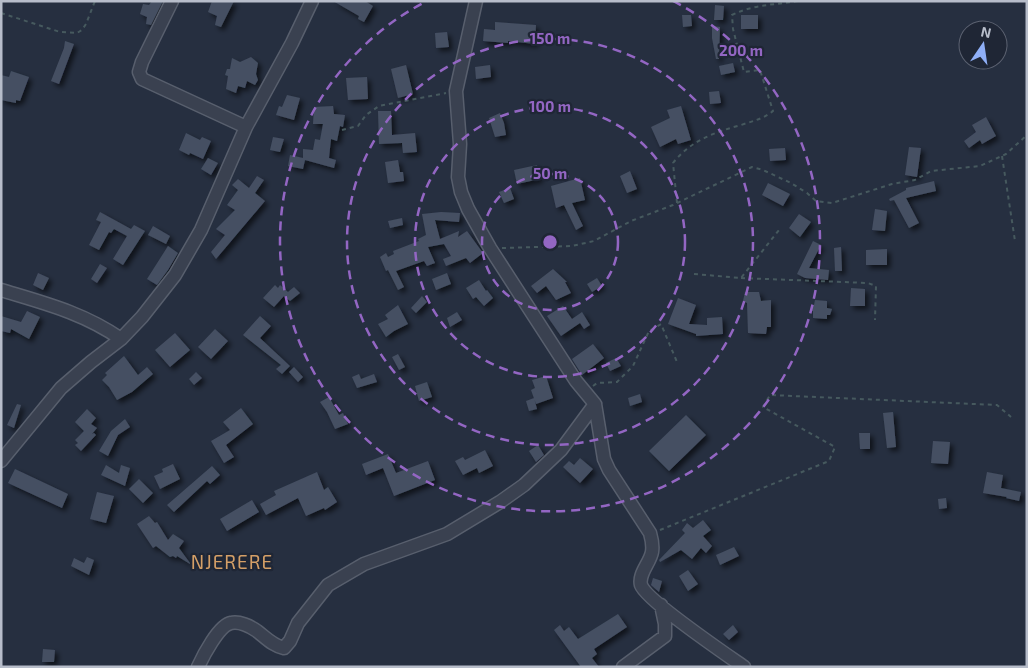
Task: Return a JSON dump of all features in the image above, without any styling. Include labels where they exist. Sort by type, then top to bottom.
[{"type":"street","points":[[172,1],[142,62],[139,72],[142,79],[246,127]]},
{"type":"street","points":[[1,460],[60,388],[121,339],[142,317],[175,275],[201,230],[246,127],[292,43],[312,1]]},
{"type":"street","points":[[476,1],[456,91],[460,144],[458,177],[461,192],[468,209],[490,248],[568,368],[595,404],[606,464],[615,481],[650,533],[652,554],[642,575],[641,584],[647,594],[693,631],[744,667]]},
{"type":"street","points":[[1,290],[85,317],[103,326],[121,339]]},
{"type":"street","points":[[198,667],[216,636],[225,625],[231,622],[252,627],[276,645],[284,648],[290,641],[298,623],[328,585],[364,564],[447,534],[500,502],[524,485],[561,450],[595,404]]},
{"type":"street","points":[[623,667],[665,636],[665,624],[661,605]]},
{"type":"path","points":[[1,13],[60,32],[76,34],[86,24],[94,1]]},
{"type":"path","points":[[677,203],[673,163],[681,152],[703,138],[765,118],[773,111],[760,70],[744,72],[733,29],[732,15],[744,8],[773,2],[798,1]]},
{"type":"path","points":[[342,130],[358,126],[366,115],[379,106],[456,91]]},
{"type":"path","points":[[490,248],[572,246],[594,242],[631,221],[677,203],[752,167],[791,182],[816,200],[832,203],[892,184],[914,180],[931,171],[980,166],[1002,156],[1027,134]]},
{"type":"path","points":[[1002,156],[1015,241]]},
{"type":"path","points":[[741,278],[779,230]]},
{"type":"path","points":[[694,274],[741,278],[868,283],[876,286],[875,320]]},
{"type":"path","points":[[586,392],[597,383],[617,382],[633,366],[648,331],[661,324],[677,362]]},
{"type":"path","points":[[650,533],[829,461],[835,447],[763,407],[770,395],[997,405],[1010,416]]},
{"type":"building","points":[[152,1],[163,1],[151,25],[146,24],[147,17],[140,14],[143,4],[149,5]]},
{"type":"building","points":[[212,1],[234,1],[221,27],[215,25],[217,16],[208,12]]},
{"type":"building","points":[[333,1],[365,1],[373,6],[364,22],[358,19],[359,16]]},
{"type":"building","points":[[715,5],[724,6],[723,20],[714,20]]},
{"type":"building","points":[[682,15],[691,15],[692,26],[683,27]]},
{"type":"building","points":[[741,15],[758,15],[758,29],[741,29]]},
{"type":"building","points":[[495,22],[536,25],[535,44],[483,41],[484,29],[495,30]]},
{"type":"building","points":[[712,26],[720,27],[719,59],[716,59]]},
{"type":"building","points":[[447,32],[449,47],[436,48],[435,33]]},
{"type":"building","points":[[65,41],[74,44],[59,84],[51,81]]},
{"type":"building","points":[[251,57],[258,63],[256,74],[258,80],[255,85],[247,81],[245,88],[238,86],[236,93],[226,89],[228,76],[225,75],[227,69],[230,69],[232,58],[240,62]]},
{"type":"building","points":[[733,63],[735,72],[721,75],[719,66]]},
{"type":"building","points":[[406,65],[413,94],[398,98],[391,69]]},
{"type":"building","points":[[490,65],[491,77],[476,79],[475,67]]},
{"type":"building","points":[[11,71],[29,77],[20,101],[16,100],[16,103],[1,100],[1,75],[9,77]]},
{"type":"building","points":[[367,77],[368,99],[348,100],[346,78]]},
{"type":"building","points":[[719,91],[721,103],[710,104],[709,92]]},
{"type":"building","points":[[287,95],[300,98],[294,120],[276,115],[279,106],[282,107]]},
{"type":"building","points":[[333,106],[334,114],[345,115],[343,127],[340,126],[337,141],[331,139],[329,158],[336,160],[334,168],[305,160],[303,169],[288,166],[290,155],[303,158],[303,149],[313,150],[315,139],[320,140],[323,124],[313,124],[314,107]]},
{"type":"building","points":[[681,106],[691,140],[678,144],[676,139],[660,147],[651,127],[670,118],[667,110]]},
{"type":"building","points":[[378,111],[391,111],[392,135],[415,133],[417,152],[403,153],[402,143],[379,144]]},
{"type":"building","points":[[500,113],[506,135],[495,137],[489,118]]},
{"type":"building","points":[[986,117],[996,136],[982,144],[980,140],[969,148],[964,141],[976,132],[972,125]]},
{"type":"building","points":[[186,133],[200,140],[202,137],[211,141],[203,159],[179,150]]},
{"type":"building","points":[[273,137],[284,139],[280,152],[270,150]]},
{"type":"building","points":[[909,147],[921,148],[917,177],[905,175]]},
{"type":"building","points":[[785,148],[786,160],[770,161],[769,149]]},
{"type":"building","points":[[208,158],[218,163],[211,175],[201,169]]},
{"type":"building","points":[[398,160],[400,172],[403,172],[404,181],[388,183],[385,162]]},
{"type":"building","points":[[537,165],[540,179],[517,184],[514,170]]},
{"type":"building","points":[[630,171],[637,189],[627,193],[620,176]]},
{"type":"building","points":[[257,176],[264,180],[255,193],[265,201],[216,259],[211,252],[225,235],[216,229],[235,210],[227,205],[238,190],[232,185],[238,179],[249,188]]},
{"type":"building","points":[[580,178],[585,200],[572,203],[583,226],[576,230],[564,205],[556,208],[551,186]]},
{"type":"building","points":[[934,181],[936,191],[906,198],[919,223],[909,228],[894,200],[890,201],[889,199],[906,190],[906,188]]},
{"type":"building","points":[[768,183],[790,194],[783,206],[762,195]]},
{"type":"building","points":[[510,188],[514,199],[504,203],[499,192]]},
{"type":"building","points":[[875,209],[887,211],[885,231],[872,230]]},
{"type":"building","points":[[100,212],[131,229],[134,225],[145,231],[123,265],[113,259],[127,236],[114,229],[111,233],[109,232],[99,250],[89,245],[101,222],[96,220]]},
{"type":"building","points":[[460,213],[459,222],[435,220],[440,239],[459,231],[458,237],[467,231],[483,253],[470,263],[466,258],[446,266],[443,259],[451,256],[444,244],[428,247],[435,263],[427,266],[424,261],[396,271],[404,287],[398,290],[380,257],[386,253],[388,257],[394,254],[393,251],[419,241],[418,239],[426,235],[422,214]]},
{"type":"building","points":[[799,214],[811,222],[800,237],[789,228]]},
{"type":"building","points":[[402,218],[403,225],[390,228],[388,221]]},
{"type":"building","points":[[153,226],[170,236],[166,244],[148,235]]},
{"type":"building","points":[[813,241],[821,245],[809,268],[829,270],[828,280],[805,278],[797,274]]},
{"type":"building","points":[[168,246],[178,253],[157,285],[147,279]]},
{"type":"building","points":[[841,247],[842,271],[835,271],[834,248]]},
{"type":"building","points":[[887,249],[887,265],[866,265],[866,250]]},
{"type":"building","points":[[100,264],[107,268],[97,283],[91,279]]},
{"type":"building","points":[[553,269],[567,282],[565,282],[571,293],[556,300],[546,286],[537,293],[531,286]]},
{"type":"building","points":[[38,273],[49,278],[43,290],[33,285]]},
{"type":"building","points":[[447,273],[451,284],[436,290],[432,279]]},
{"type":"building","points":[[597,278],[602,286],[592,292],[587,284]]},
{"type":"building","points":[[479,280],[493,298],[484,306],[476,297],[473,299],[466,288]]},
{"type":"building","points":[[275,285],[278,288],[280,285],[288,292],[294,287],[300,293],[290,301],[284,296],[274,307],[263,298]]},
{"type":"building","points":[[851,288],[865,289],[865,306],[850,306]]},
{"type":"building","points":[[745,292],[759,292],[761,301],[771,300],[771,327],[767,327],[766,334],[748,333],[747,303],[743,301]]},
{"type":"building","points":[[422,296],[427,302],[416,313],[411,308]]},
{"type":"building","points":[[678,298],[696,305],[689,324],[707,325],[707,318],[722,317],[723,334],[696,336],[696,334],[668,324]]},
{"type":"building","points":[[815,300],[827,301],[827,308],[832,309],[830,315],[827,315],[827,319],[813,318],[813,311],[810,311]]},
{"type":"building","points":[[398,305],[408,324],[386,337],[378,324],[388,319],[385,315]]},
{"type":"building","points":[[563,306],[572,319],[582,312],[590,325],[584,329],[580,323],[561,336],[547,316]]},
{"type":"building","points":[[27,311],[40,317],[29,339],[11,329],[10,333],[1,331],[1,316],[21,322]]},
{"type":"building","points":[[457,312],[462,320],[450,327],[447,318]]},
{"type":"building","points":[[260,316],[271,326],[260,338],[290,366],[282,374],[276,369],[281,365],[243,335]]},
{"type":"building","points":[[215,329],[228,341],[211,359],[198,347]]},
{"type":"building","points":[[175,333],[190,350],[170,367],[155,350]]},
{"type":"building","points":[[593,344],[604,358],[582,375],[572,359]]},
{"type":"building","points":[[398,354],[405,367],[399,370],[392,357]]},
{"type":"building","points":[[124,356],[138,375],[147,367],[153,374],[132,392],[117,400],[102,380],[107,375],[105,373]]},
{"type":"building","points":[[616,358],[621,366],[610,371],[606,363]]},
{"type":"building","points":[[294,367],[303,377],[298,382],[289,372]]},
{"type":"building","points":[[196,372],[202,378],[194,385],[189,379]]},
{"type":"building","points":[[359,374],[361,379],[374,374],[377,382],[357,388],[352,377]]},
{"type":"building","points":[[546,376],[553,398],[536,404],[531,390],[535,388],[532,380]]},
{"type":"building","points":[[427,382],[432,397],[419,401],[415,386]]},
{"type":"building","points":[[640,394],[642,402],[630,406],[628,398]]},
{"type":"building","points":[[329,397],[339,415],[343,413],[348,424],[335,429],[320,402]]},
{"type":"building","points":[[534,398],[537,409],[529,411],[526,401]]},
{"type":"building","points":[[17,404],[21,405],[14,428],[7,425]]},
{"type":"building","points":[[241,408],[253,424],[226,445],[234,457],[224,463],[211,441],[230,430],[223,422]]},
{"type":"building","points":[[87,409],[96,418],[91,424],[97,428],[92,434],[96,435],[81,451],[75,445],[78,443],[75,440],[84,431],[75,422]]},
{"type":"building","points":[[893,412],[896,447],[887,448],[883,413]]},
{"type":"building","points":[[686,415],[706,435],[669,471],[649,451]]},
{"type":"building","points":[[125,419],[130,427],[118,435],[108,456],[99,451],[111,431]]},
{"type":"building","points":[[859,433],[870,433],[870,449],[860,449]]},
{"type":"building","points":[[933,441],[950,442],[948,464],[931,463]]},
{"type":"building","points":[[538,445],[544,455],[536,462],[529,451]]},
{"type":"building","points":[[485,450],[493,466],[479,473],[477,468],[463,475],[455,461],[463,457],[465,460]]},
{"type":"building","points":[[388,454],[396,473],[428,461],[435,480],[394,496],[383,468],[366,475],[362,464]]},
{"type":"building","points":[[580,458],[593,469],[580,483],[563,467],[569,461],[574,465]]},
{"type":"building","points":[[173,464],[180,479],[160,489],[154,476],[163,472],[162,469]]},
{"type":"building","points":[[106,465],[119,473],[121,465],[130,468],[125,486],[101,475]]},
{"type":"building","points":[[212,466],[220,475],[210,484],[207,481],[174,512],[167,505]]},
{"type":"building","points":[[15,469],[68,494],[62,508],[8,483]]},
{"type":"building","points":[[317,472],[324,490],[328,487],[337,502],[325,510],[324,508],[306,516],[298,498],[266,515],[260,504],[276,495],[274,491]]},
{"type":"building","points":[[987,472],[1003,475],[1001,488],[1021,492],[1019,501],[983,493]]},
{"type":"building","points":[[139,479],[153,493],[143,503],[129,489]]},
{"type":"building","points":[[97,492],[114,496],[106,523],[90,519]]},
{"type":"building","points":[[946,498],[947,508],[939,509],[938,499]]},
{"type":"building","points":[[252,500],[259,512],[227,531],[220,519]]},
{"type":"building","points":[[149,516],[155,523],[157,522],[168,540],[173,534],[184,541],[179,548],[190,564],[177,556],[176,558],[170,557],[156,546],[153,548],[137,524]]},
{"type":"building","points":[[703,520],[711,530],[703,536],[712,546],[706,553],[701,548],[692,559],[681,550],[660,562],[659,560],[685,533],[682,530],[687,523],[693,528]]},
{"type":"building","points":[[734,547],[739,556],[720,565],[716,555]]},
{"type":"building","points":[[87,557],[94,560],[89,575],[71,566],[74,558],[84,563]]},
{"type":"building","points":[[688,570],[698,584],[688,591],[679,576]]},
{"type":"building","points":[[653,578],[662,581],[659,592],[651,585]]},
{"type":"building","points":[[618,614],[627,627],[594,649],[597,654],[592,658],[599,667],[581,667],[554,630],[560,625],[564,631],[569,627],[578,639]]},
{"type":"building","points":[[733,625],[738,632],[729,640],[723,634]]},
{"type":"building","points":[[43,649],[55,650],[54,662],[42,662]]},
{"type":"district","name":"NJERERE","points":[[232,562]]}]
